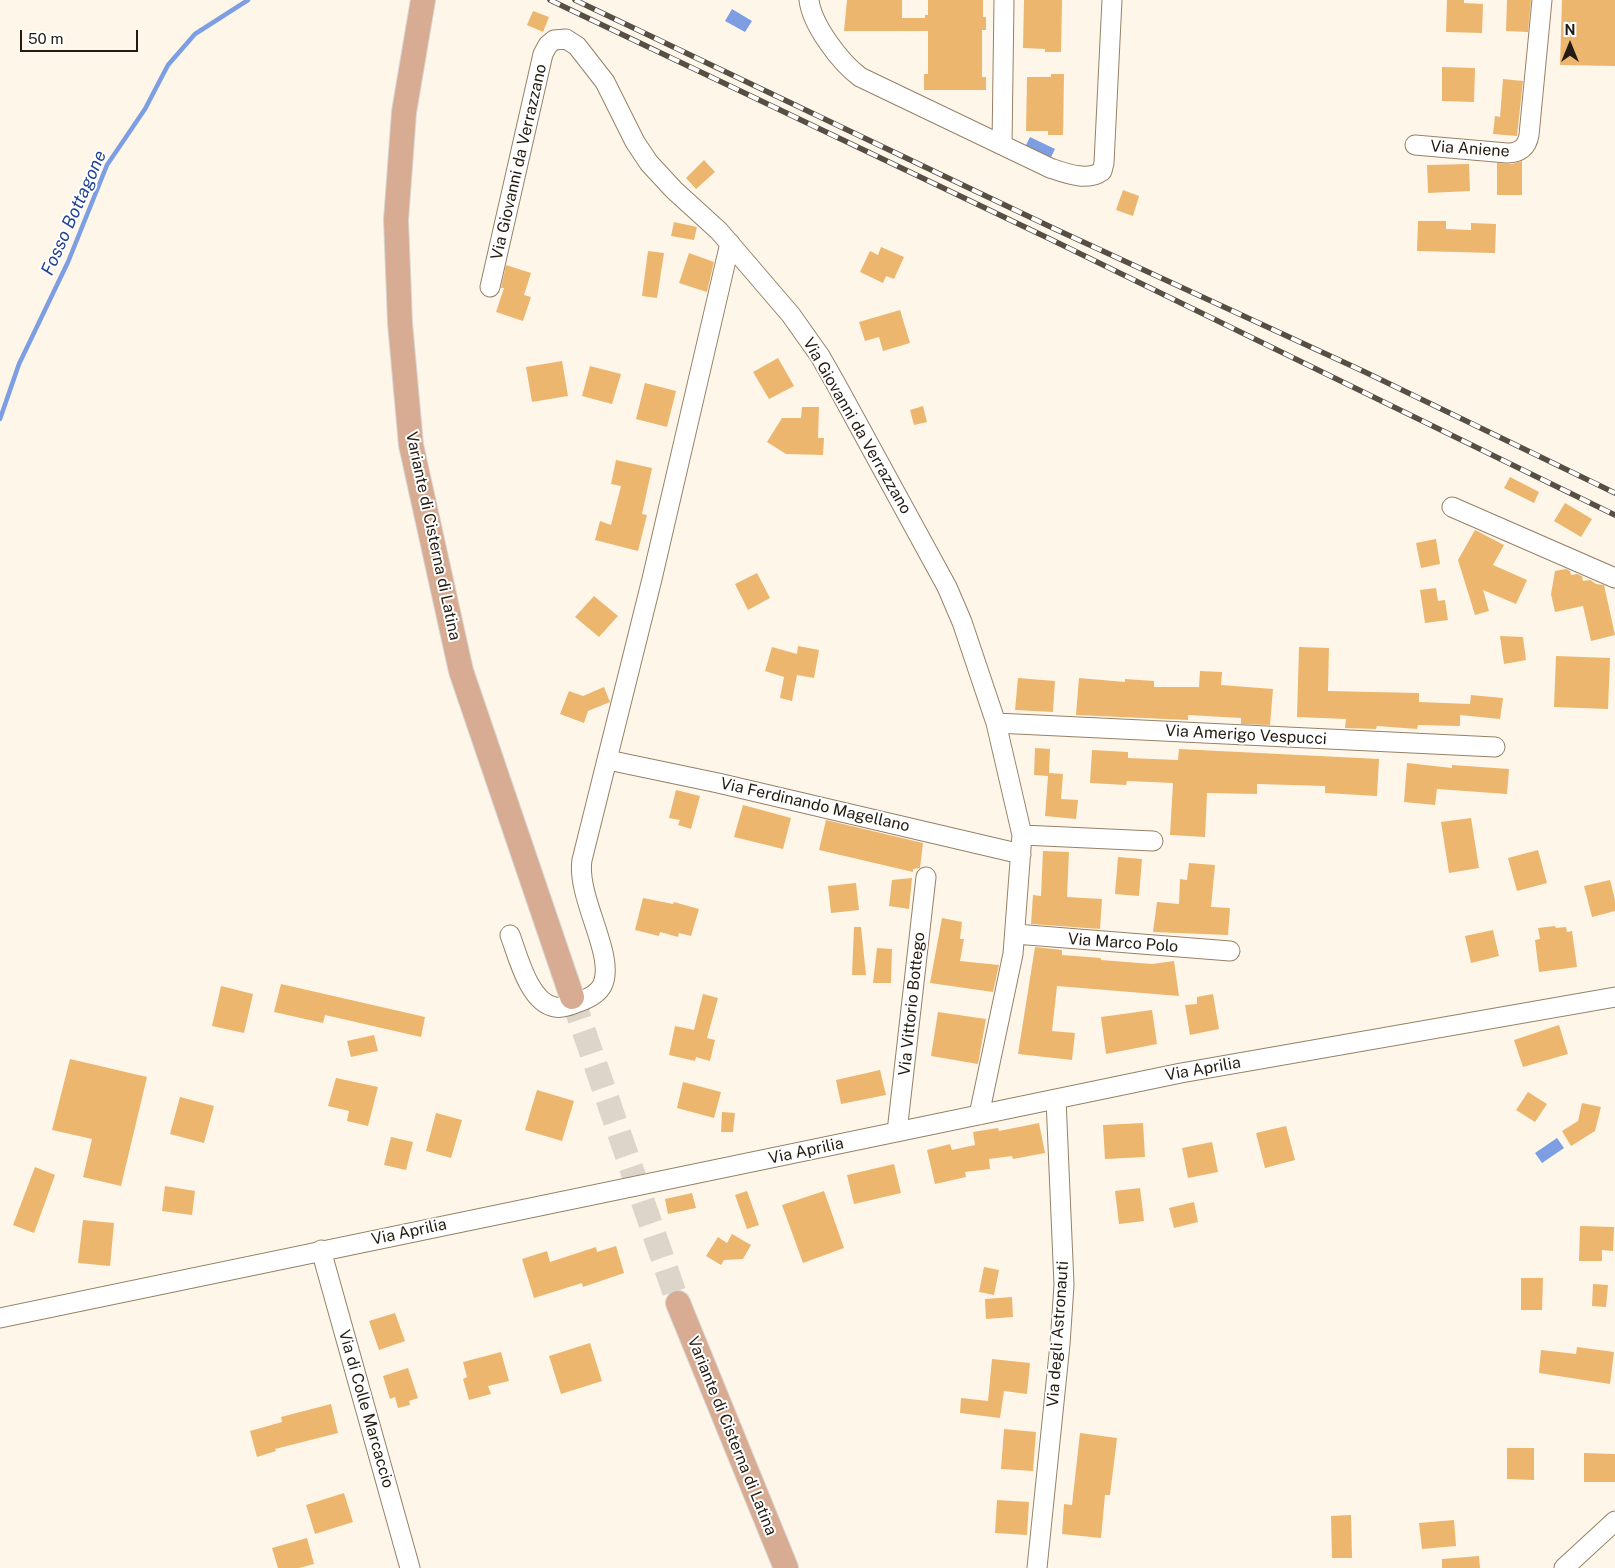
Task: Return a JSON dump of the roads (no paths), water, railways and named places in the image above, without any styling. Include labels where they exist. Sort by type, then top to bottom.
[{"type":"main road","name":"Variante di Cisterna di Latina","points":[[423,0],[404,112],[397,213],[399,316],[411,446],[462,670],[572,996]]},
{"type":"main road","name":"Variante di Cisterna di Latina","points":[[678,1303],[786,1568]]},
{"type":"street","points":[[809,0],[815,19],[838,56],[854,72],[871,83],[1063,172],[1090,176],[1102,171],[1104,159],[1112,0]]},
{"type":"street","points":[[1002,145],[1004,0]]},
{"type":"street","name":"Via Aniene","points":[[1415,145],[1507,153],[1519,151],[1526,146],[1529,134],[1542,0]]},
{"type":"street","name":"Via Giovanni da Verrazzano","points":[[490,287],[543,54],[548,45],[557,40],[569,40],[577,46],[605,82],[635,142],[649,163],[667,183],[730,243],[787,310],[816,351],[836,384],[958,610],[996,723],[1021,845],[1015,934],[1010,971],[979,1116]]},
{"type":"street","points":[[510,935],[530,986],[546,1004],[556,1008],[564,1007],[594,994],[602,987],[604,958],[584,895],[581,871],[583,854],[608,760],[730,243]]},
{"type":"street","points":[[1452,507],[1615,578]]},
{"type":"street","name":"Via Amerigo Vespucci","points":[[996,723],[1495,747]]},
{"type":"street","name":"Via Ferdinando Magellano","points":[[608,760],[1021,845],[1153,841]]},
{"type":"street","name":"Via Vittorio Bottego","points":[[897,1132],[926,877]]},
{"type":"street","name":"Via Marco Polo","points":[[1015,934],[1230,951]]},
{"type":"street","name":"Via Aprilia","points":[[0,1318],[321,1250],[979,1116],[1181,1072],[1615,997]]},
{"type":"street","name":"Via degli Astronauti","points":[[1037,1568],[1060,1344],[1064,1285],[1056,1099]]},
{"type":"street","name":"Via di Colle Marcaccio","points":[[321,1250],[410,1568]]},
{"type":"street","points":[[1564,1568],[1615,1521]]},
{"type":"water","points":[[732,9],[752,21],[745,32],[725,21]]},
{"type":"water","points":[[1030,137],[1055,149],[1049,161],[1024,149]]},
{"type":"water","points":[[1557,1138],[1564,1148],[1542,1163],[1535,1153]]},
{"type":"waterway","name":"Fosso Bottagone","points":[[0,419],[19,364],[68,262],[107,165],[145,109],[168,65],[195,34],[248,0]]},
{"type":"tunnel","points":[[572,997],[678,1303]]},
{"type":"railway","points":[[550,0],[1050,239],[1615,515]]},
{"type":"railway","points":[[575,0],[1055,229],[1365,372],[1615,493]]}]
